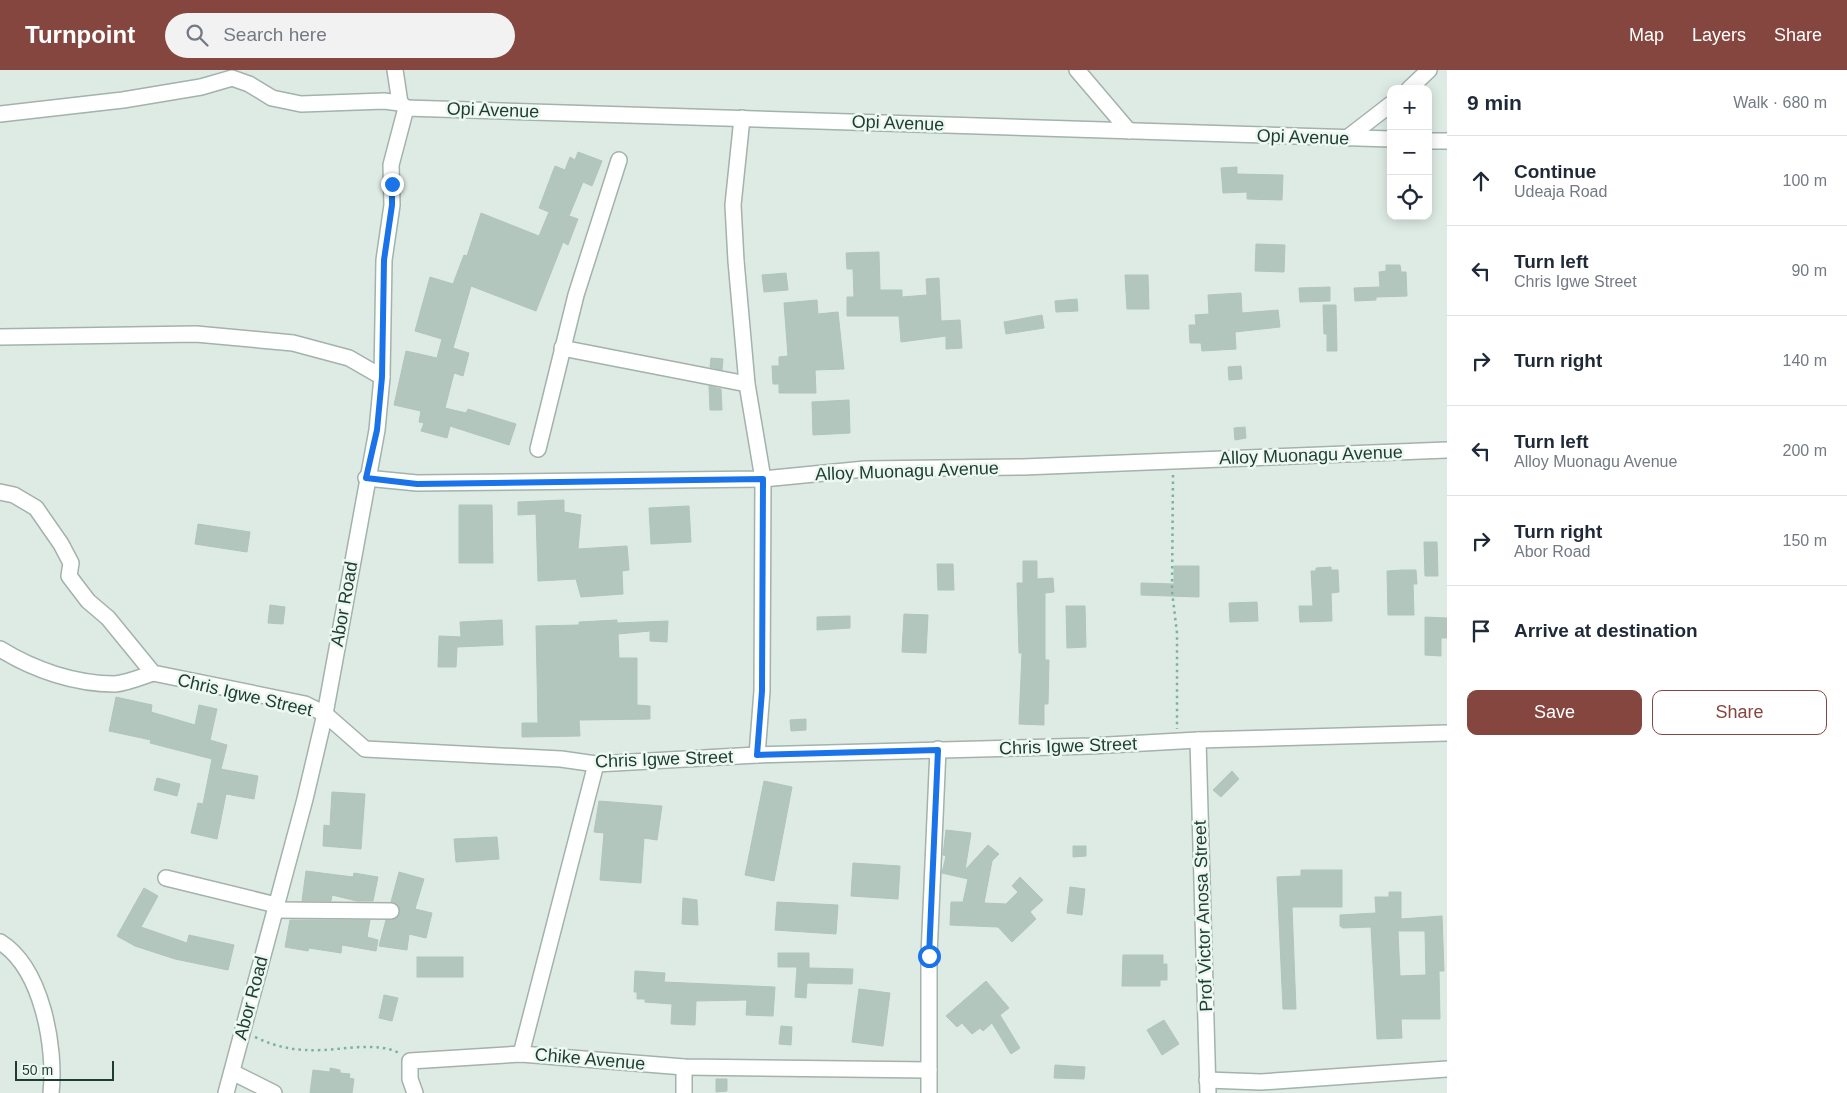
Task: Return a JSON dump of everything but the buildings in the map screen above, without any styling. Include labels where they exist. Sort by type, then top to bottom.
[{"type":"street","points":[[395,70],[403,105]]},
{"type":"street","points":[[1077,70],[1129,131]]},
{"type":"street","points":[[1413,85],[1429,70]]},
{"type":"street","name":"Opi Avenue","points":[[0,114],[123,100],[201,87],[232,78],[249,84],[272,98],[302,104],[403,105],[1387,139]]},
{"type":"street","name":"Abor Road","points":[[226,1093],[325,714],[366,478],[377,430],[382,377],[384,260],[392,205],[391,165],[403,105]]},
{"type":"street","points":[[1347,138],[1387,107]]},
{"type":"street","points":[[742,118],[733,205],[747,384],[763,479],[762,691],[757,755]]},
{"type":"street","points":[[1432,141],[1447,141]]},
{"type":"street","points":[[538,449],[576,294],[619,160]]},
{"type":"street","points":[[0,336],[196,334],[292,343],[349,358],[382,377]]},
{"type":"street","points":[[562,348],[747,384]]},
{"type":"street","name":"Alloy Muonagu Avenue","points":[[366,478],[417,484],[763,479],[865,470],[1023,467],[1447,450]]},
{"type":"street","name":"Chris Igwe Street","points":[[0,492],[14,496],[36,508],[61,544],[71,563],[69,576],[88,601],[108,618],[153,673],[305,704],[325,714],[366,749],[561,759],[596,764],[757,755],[1090,746],[1198,740],[1447,732]]},
{"type":"street","points":[[0,650],[21,662],[54,674],[81,680],[116,684],[153,673]]},
{"type":"street","name":"Prof Victor Anosa Street","points":[[1198,740],[1208,1087]]},
{"type":"street","points":[[929,1093],[929,956],[938,750]]},
{"type":"street","name":"Chike Avenue","points":[[596,764],[521,1054],[684,1067],[928,1070]]},
{"type":"street","points":[[166,878],[275,907],[391,911]]},
{"type":"street","points":[[0,942],[12,950],[36,988],[50,1030],[51,1093]]},
{"type":"street","points":[[415,1093],[410,1079],[410,1060],[521,1054]]},
{"type":"street","points":[[684,1067],[684,1093]]},
{"type":"street","points":[[1208,1087],[1447,1069]]},
{"type":"street","points":[[232,1072],[274,1093]]},
{"type":"path","points":[[1173,461],[1172,590],[1177,633],[1177,741]]},
{"type":"path","points":[[243,1031],[277,1047],[320,1050],[384,1048],[393,1049],[410,1060]]},
{"type":"route","points":[[392,184],[392,205],[384,260],[382,377],[377,430],[366,478],[417,484],[763,479],[762,691],[757,755],[938,750],[929,956]]}]
